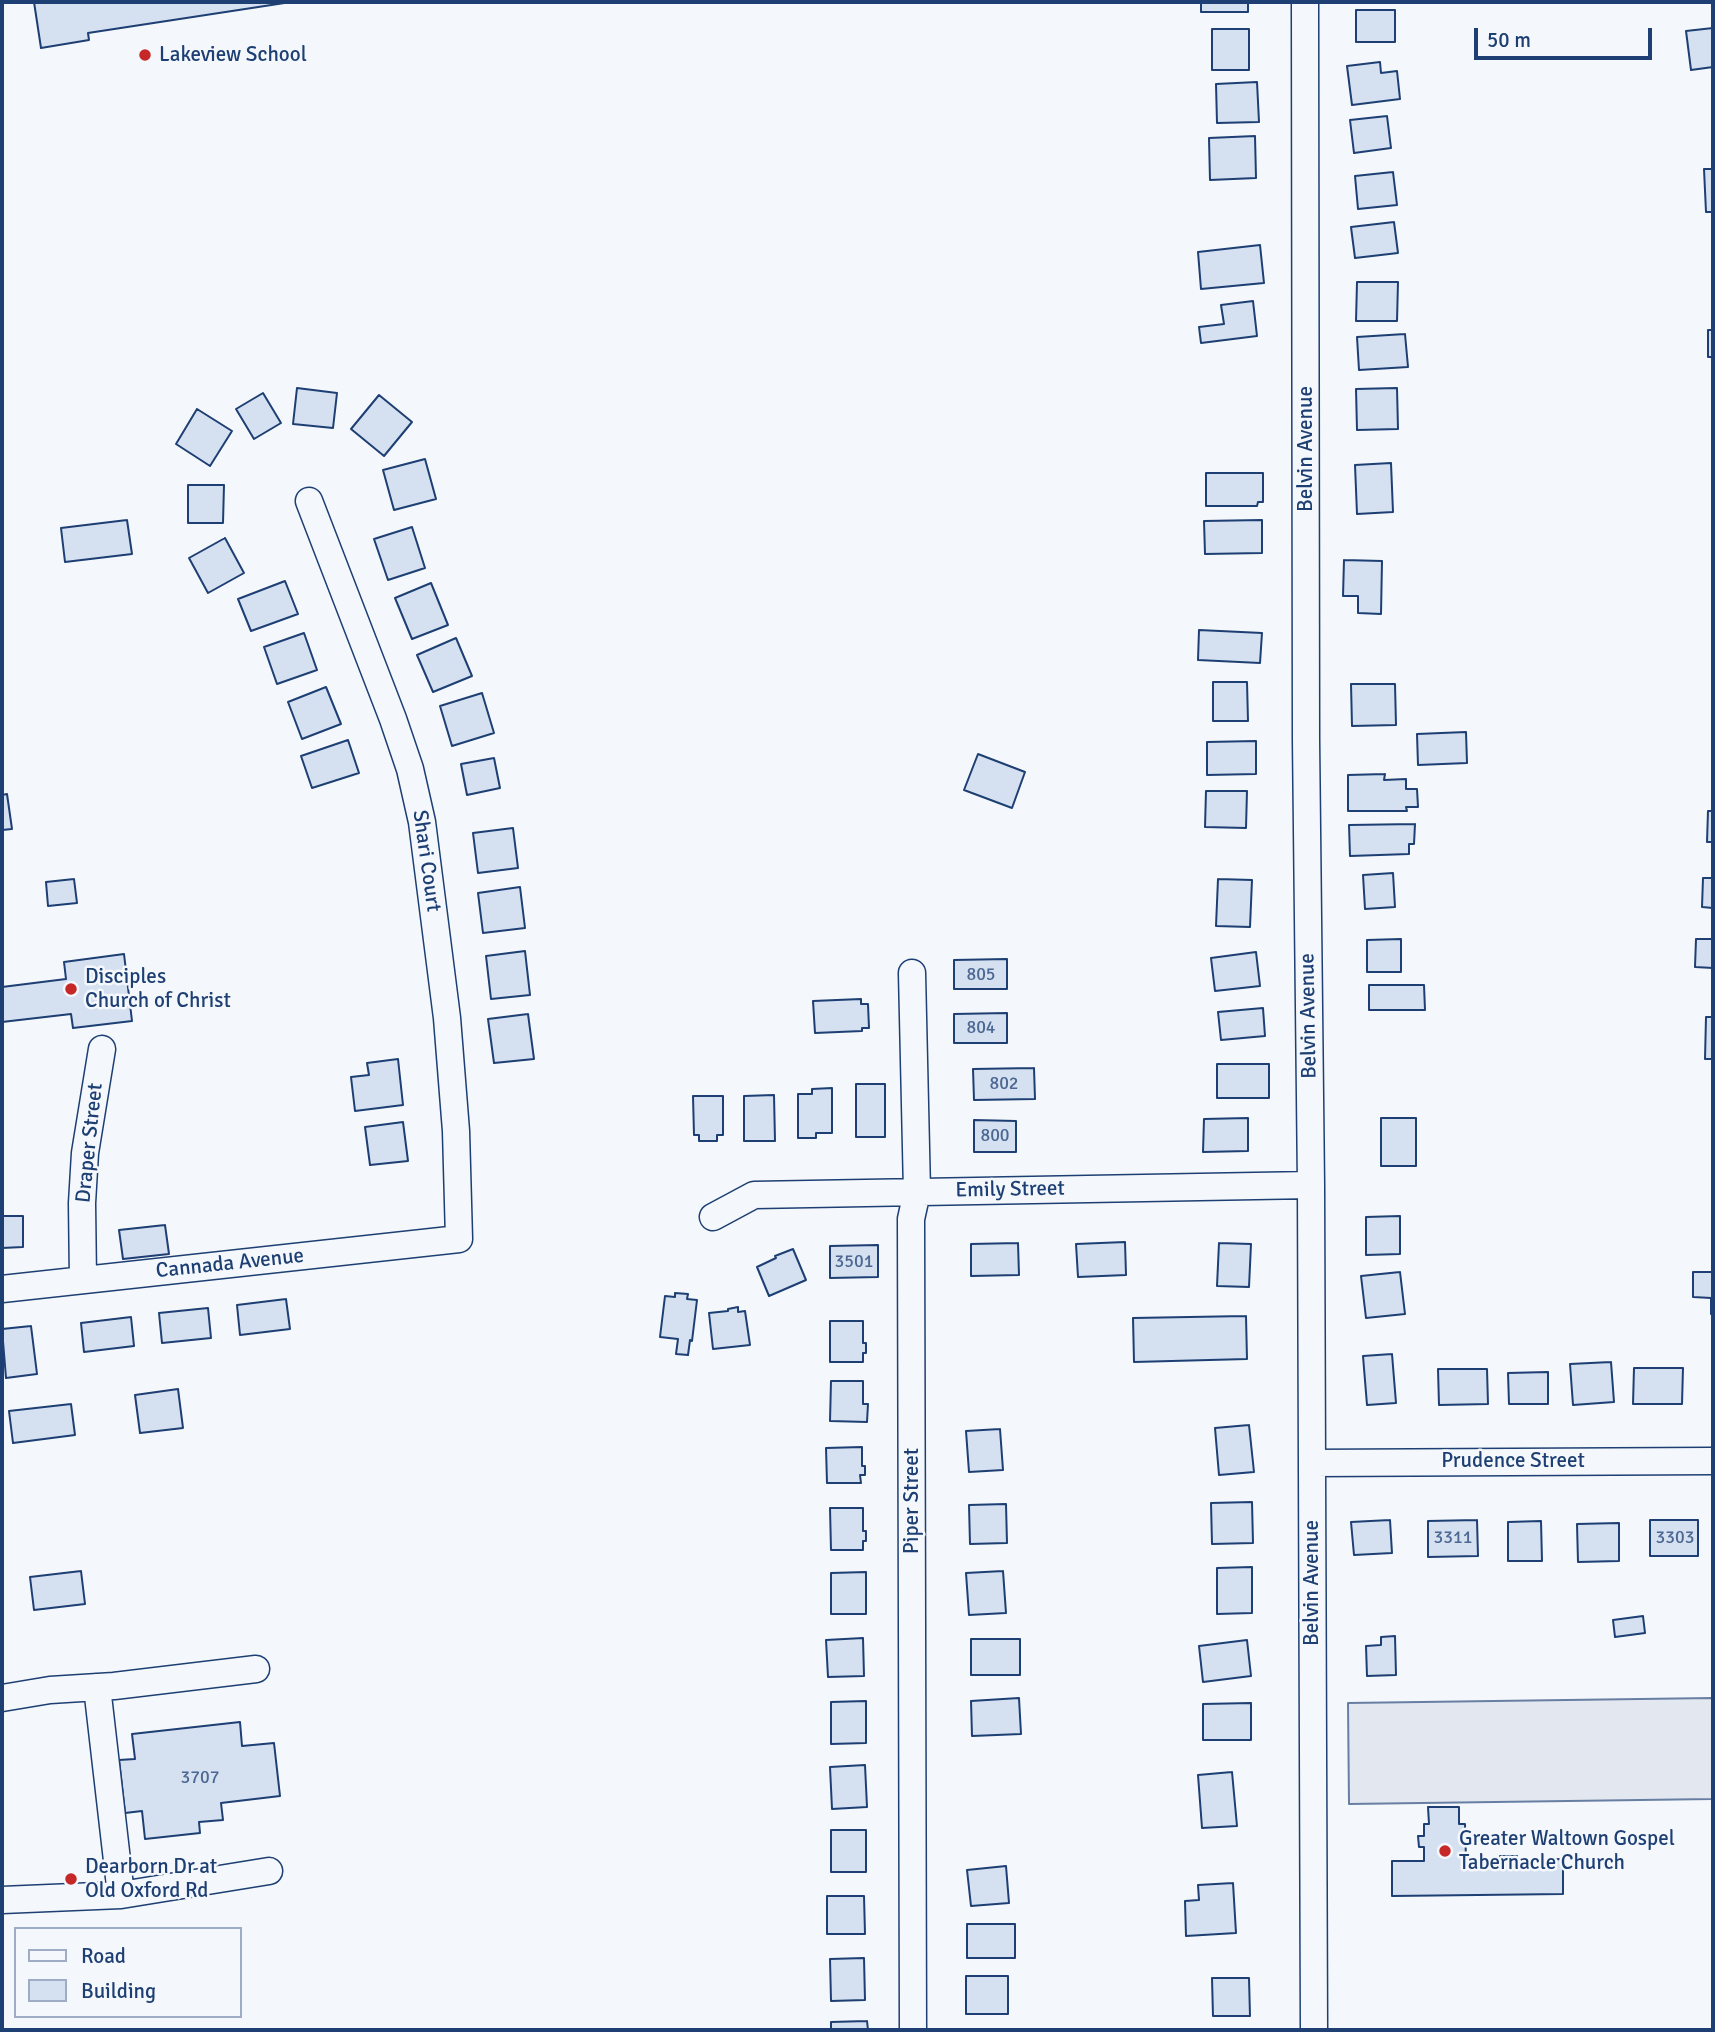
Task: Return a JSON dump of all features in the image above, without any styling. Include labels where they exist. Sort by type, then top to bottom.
[{"type":"street","name":"Belvin Avenue","points":[[1305,2],[1306,740],[1311,1185],[1314,2030]]},
{"type":"street","name":"Shari Court","points":[[309,501],[393,719],[410,769],[422,822],[447,1018],[456,1130],[459,1239]]},
{"type":"street","name":"Piper Street","points":[[912,973],[917,1192],[911,1219],[913,2030]]},
{"type":"street","name":"Draper Street","points":[[83,1280],[82,1203],[85,1153],[102,1048]]},
{"type":"street","name":"Emily Street","points":[[713,1217],[754,1195],[1311,1185]]},
{"type":"street","name":"Cannada Avenue","points":[[2,1289],[459,1239]]},
{"type":"street","name":"Prudence Street","points":[[1312,1463],[1713,1461]]},
{"type":"street","points":[[2,1698],[50,1690],[257,1669]]},
{"type":"street","points":[[97,1687],[121,1895]]},
{"type":"street","points":[[2,1900],[121,1895],[269,1871]]},
{"type":"shaded area","points":[[1713,1698],[1713,1799],[1349,1804],[1348,1703]]},
{"type":"building","points":[[34,2],[291,2],[88,33],[89,40],[41,48]]},
{"type":"building","points":[[1201,2],[1248,2],[1248,12],[1201,12]]},
{"type":"building","points":[[1356,10],[1395,10],[1395,42],[1356,42]]},
{"type":"building","points":[[1713,28],[1713,67],[1691,70],[1686,31]]},
{"type":"building","points":[[1212,29],[1249,29],[1249,70],[1212,70]]},
{"type":"building","points":[[1380,62],[1381,73],[1397,71],[1400,99],[1352,105],[1347,66]]},
{"type":"building","points":[[1257,82],[1259,122],[1217,123],[1216,84]]},
{"type":"building","points":[[1387,116],[1391,148],[1354,153],[1350,120]]},
{"type":"building","points":[[1255,136],[1256,178],[1210,180],[1209,138]]},
{"type":"building","points":[[1704,169],[1713,169],[1713,212],[1706,212]]},
{"type":"building","points":[[1393,172],[1397,205],[1358,209],[1355,176]]},
{"type":"building","points":[[1394,222],[1398,253],[1355,258],[1351,227]]},
{"type":"building","points":[[1260,245],[1264,283],[1201,289],[1198,252]]},
{"type":"building","points":[[1357,282],[1398,282],[1397,321],[1356,321]]},
{"type":"building","points":[[1253,301],[1257,336],[1201,343],[1199,327],[1224,324],[1221,305]]},
{"type":"building","points":[[1708,330],[1713,330],[1713,357],[1708,357]]},
{"type":"building","points":[[1405,334],[1408,367],[1359,370],[1357,337]]},
{"type":"building","points":[[297,388],[337,393],[333,428],[293,424]]},
{"type":"building","points":[[1397,388],[1398,429],[1357,430],[1356,389]]},
{"type":"building","points":[[263,393],[281,423],[254,439],[236,409]]},
{"type":"building","points":[[379,395],[412,422],[384,456],[351,429]]},
{"type":"building","points":[[197,409],[232,431],[210,466],[176,444]]},
{"type":"building","points":[[425,459],[436,499],[394,510],[383,470]]},
{"type":"building","points":[[1391,463],[1393,512],[1357,514],[1355,465]]},
{"type":"building","points":[[1206,473],[1263,473],[1263,502],[1258,502],[1257,506],[1206,506]]},
{"type":"building","points":[[188,485],[224,485],[223,523],[188,523]]},
{"type":"building","points":[[127,520],[132,554],[65,562],[61,528]]},
{"type":"building","points":[[1262,520],[1262,553],[1205,554],[1204,521]]},
{"type":"building","points":[[412,527],[425,568],[388,580],[374,539]]},
{"type":"building","points":[[225,538],[244,573],[208,593],[189,558]]},
{"type":"building","points":[[1344,560],[1382,561],[1381,614],[1358,613],[1358,596],[1343,596]]},
{"type":"building","points":[[285,581],[298,614],[251,631],[238,599]]},
{"type":"building","points":[[431,583],[448,625],[412,639],[395,598]]},
{"type":"building","points":[[1199,630],[1262,633],[1260,663],[1198,660]]},
{"type":"building","points":[[304,633],[317,670],[277,684],[264,647]]},
{"type":"building","points":[[456,638],[472,676],[433,692],[417,655]]},
{"type":"building","points":[[1213,682],[1247,682],[1248,721],[1213,721]]},
{"type":"building","points":[[1351,684],[1395,684],[1396,725],[1352,726]]},
{"type":"building","points":[[326,687],[341,724],[302,739],[288,702]]},
{"type":"building","points":[[482,693],[494,733],[452,746],[440,706]]},
{"type":"building","points":[[1466,732],[1467,763],[1418,765],[1417,734]]},
{"type":"building","points":[[348,740],[359,773],[312,788],[301,756]]},
{"type":"building","points":[[1256,741],[1256,774],[1207,775],[1207,742]]},
{"type":"building","points":[[978,754],[1025,772],[1012,808],[964,790]]},
{"type":"building","points":[[494,758],[500,788],[467,795],[461,764]]},
{"type":"building","points":[[1385,774],[1384,780],[1406,779],[1406,789],[1417,789],[1418,807],[1406,807],[1407,811],[1348,811],[1348,775]]},
{"type":"building","points":[[1206,791],[1247,791],[1246,828],[1205,827]]},
{"type":"building","points":[[7,794],[12,829],[2,830],[2,795]]},
{"type":"building","points":[[1708,811],[1713,811],[1713,842],[1707,842]]},
{"type":"building","points":[[1415,824],[1414,844],[1409,844],[1409,854],[1350,856],[1349,825]]},
{"type":"building","points":[[513,828],[518,868],[478,873],[473,833]]},
{"type":"building","points":[[1393,873],[1395,907],[1365,909],[1363,875]]},
{"type":"building","points":[[1703,878],[1713,878],[1713,908],[1702,907]]},
{"type":"building","points":[[74,879],[77,903],[48,906],[46,882]]},
{"type":"building","points":[[1218,879],[1252,880],[1250,927],[1216,926]]},
{"type":"building","points":[[520,887],[525,928],[483,933],[478,893]]},
{"type":"building","points":[[1401,939],[1401,972],[1367,972],[1367,940]]},
{"type":"building","points":[[1696,939],[1713,939],[1713,968],[1695,967]]},
{"type":"building","points":[[525,951],[530,995],[491,999],[486,956]]},
{"type":"building","points":[[1256,952],[1260,986],[1215,991],[1211,958]]},
{"type":"building","points":[[124,954],[132,1021],[73,1028],[71,1014],[2,1022],[2,987],[66,979],[64,962]]},
{"type":"building","points":[[1007,959],[1007,989],[954,989],[954,960]]},
{"type":"building","points":[[1369,985],[1424,985],[1425,1010],[1369,1010]]},
{"type":"building","points":[[861,999],[861,1004],[868,1004],[869,1028],[862,1028],[862,1031],[815,1033],[813,1001]]},
{"type":"building","points":[[1263,1008],[1265,1036],[1221,1040],[1218,1012]]},
{"type":"building","points":[[1007,1013],[1007,1043],[954,1043],[954,1014]]},
{"type":"building","points":[[528,1014],[534,1059],[494,1063],[488,1019]]},
{"type":"building","points":[[1706,1017],[1713,1017],[1713,1059],[1705,1059]]},
{"type":"building","points":[[398,1059],[403,1105],[355,1111],[351,1077],[369,1075],[367,1063]]},
{"type":"building","points":[[1217,1064],[1269,1064],[1269,1098],[1217,1098]]},
{"type":"building","points":[[1034,1068],[1035,1099],[974,1100],[973,1069]]},
{"type":"building","points":[[856,1084],[885,1084],[885,1137],[856,1137]]},
{"type":"building","points":[[832,1088],[832,1133],[816,1133],[816,1138],[798,1138],[798,1094],[812,1094],[812,1089]]},
{"type":"building","points":[[774,1095],[775,1141],[744,1141],[744,1096]]},
{"type":"building","points":[[693,1096],[723,1096],[723,1135],[717,1135],[717,1141],[699,1141],[699,1135],[694,1135]]},
{"type":"building","points":[[1248,1118],[1248,1151],[1203,1152],[1204,1119]]},
{"type":"building","points":[[1381,1118],[1416,1118],[1416,1166],[1381,1166]]},
{"type":"building","points":[[974,1120],[1016,1121],[1016,1152],[974,1152]]},
{"type":"building","points":[[403,1122],[408,1161],[370,1165],[365,1127]]},
{"type":"building","points":[[2,1216],[23,1216],[23,1247],[2,1248]]},
{"type":"building","points":[[1400,1216],[1400,1254],[1366,1255],[1366,1217]]},
{"type":"building","points":[[165,1225],[169,1254],[123,1259],[119,1230]]},
{"type":"building","points":[[1125,1242],[1126,1275],[1078,1277],[1076,1244]]},
{"type":"building","points":[[1018,1243],[1019,1275],[971,1276],[971,1244]]},
{"type":"building","points":[[1219,1243],[1251,1244],[1249,1287],[1217,1286]]},
{"type":"building","points":[[878,1245],[878,1277],[830,1278],[830,1246]]},
{"type":"building","points":[[793,1249],[806,1280],[769,1296],[757,1267]]},
{"type":"building","points":[[1400,1272],[1405,1314],[1366,1318],[1361,1276]]},
{"type":"building","points":[[1693,1272],[1713,1272],[1713,1314],[1711,1298],[1693,1297]]},
{"type":"building","points":[[675,1293],[688,1294],[687,1299],[697,1300],[688,1355],[676,1354],[678,1339],[660,1337],[665,1296],[675,1297]]},
{"type":"building","points":[[286,1299],[290,1329],[240,1335],[237,1305]]},
{"type":"building","points":[[738,1307],[738,1312],[745,1311],[750,1345],[713,1349],[709,1313]]},
{"type":"building","points":[[208,1308],[211,1338],[162,1343],[159,1313]]},
{"type":"building","points":[[1246,1316],[1247,1359],[1134,1362],[1133,1318]]},
{"type":"building","points":[[131,1317],[134,1346],[84,1352],[81,1323]]},
{"type":"building","points":[[830,1321],[863,1321],[866,1353],[863,1353],[863,1362],[830,1362]]},
{"type":"building","points":[[31,1326],[37,1374],[6,1378],[2,1329]]},
{"type":"building","points":[[1392,1354],[1396,1403],[1367,1405],[1363,1356]]},
{"type":"building","points":[[1611,1362],[1614,1402],[1573,1405],[1570,1364]]},
{"type":"building","points":[[1634,1368],[1683,1368],[1682,1404],[1633,1404]]},
{"type":"building","points":[[1438,1369],[1487,1369],[1488,1404],[1439,1405]]},
{"type":"building","points":[[1548,1372],[1548,1404],[1509,1404],[1508,1373]]},
{"type":"building","points":[[831,1381],[863,1381],[863,1404],[868,1404],[867,1422],[830,1421]]},
{"type":"building","points":[[178,1389],[183,1428],[140,1433],[135,1395]]},
{"type":"building","points":[[71,1404],[75,1435],[13,1443],[9,1411]]},
{"type":"building","points":[[1249,1425],[1254,1472],[1219,1475],[1215,1428]]},
{"type":"building","points":[[1000,1429],[1003,1470],[969,1472],[966,1431]]},
{"type":"building","points":[[862,1447],[865,1475],[860,1475],[861,1483],[827,1483],[826,1448]]},
{"type":"building","points":[[1252,1502],[1253,1543],[1212,1544],[1211,1503]]},
{"type":"building","points":[[1006,1504],[1007,1543],[970,1544],[969,1505]]},
{"type":"building","points":[[830,1508],[863,1508],[866,1541],[863,1541],[863,1550],[831,1550]]},
{"type":"building","points":[[1390,1520],[1392,1553],[1354,1555],[1351,1522]]},
{"type":"building","points":[[1477,1520],[1478,1556],[1428,1557],[1428,1521]]},
{"type":"building","points":[[1650,1520],[1698,1520],[1698,1556],[1650,1556]]},
{"type":"building","points":[[1541,1521],[1542,1561],[1508,1561],[1508,1522]]},
{"type":"building","points":[[1619,1523],[1619,1561],[1578,1562],[1577,1524]]},
{"type":"building","points":[[1252,1567],[1252,1613],[1217,1614],[1217,1568]]},
{"type":"building","points":[[81,1571],[85,1604],[34,1610],[30,1577]]},
{"type":"building","points":[[1003,1571],[1006,1613],[969,1615],[966,1573]]},
{"type":"building","points":[[866,1572],[866,1614],[831,1614],[831,1573]]},
{"type":"building","points":[[1643,1616],[1645,1633],[1615,1637],[1613,1620]]},
{"type":"building","points":[[1395,1636],[1396,1675],[1367,1676],[1366,1646],[1381,1645],[1381,1637]]},
{"type":"building","points":[[863,1638],[864,1676],[828,1677],[826,1640]]},
{"type":"building","points":[[971,1639],[1020,1639],[1020,1675],[971,1675]]},
{"type":"building","points":[[1247,1640],[1251,1676],[1203,1682],[1199,1646]]},
{"type":"building","points":[[1019,1698],[1021,1734],[972,1736],[971,1701]]},
{"type":"building","points":[[866,1701],[866,1743],[831,1744],[831,1702]]},
{"type":"building","points":[[1251,1703],[1251,1740],[1203,1740],[1203,1704]]},
{"type":"building","points":[[240,1722],[242,1746],[274,1743],[280,1796],[221,1803],[223,1820],[199,1822],[200,1833],[145,1839],[142,1811],[125,1813],[119,1760],[135,1759],[132,1734]]},
{"type":"building","points":[[865,1765],[867,1807],[832,1809],[830,1767]]},
{"type":"building","points":[[1232,1772],[1237,1826],[1202,1828],[1198,1775]]},
{"type":"building","name":"Greater Waltown Gospel Tabernacle Church","points":[[1428,1807],[1459,1807],[1459,1824],[1465,1824],[1466,1860],[1500,1860],[1500,1856],[1517,1856],[1517,1860],[1563,1859],[1563,1894],[1392,1896],[1392,1861],[1424,1861],[1424,1847],[1419,1847],[1418,1836],[1424,1836],[1424,1824],[1429,1824]]},
{"type":"building","points":[[831,1830],[866,1830],[866,1872],[831,1872]]},
{"type":"building","points":[[1006,1866],[1009,1903],[971,1906],[967,1870]]},
{"type":"building","points":[[1233,1883],[1236,1933],[1186,1936],[1185,1901],[1199,1900],[1198,1885]]},
{"type":"building","points":[[827,1896],[864,1896],[865,1934],[827,1934]]},
{"type":"building","points":[[967,1924],[1015,1924],[1015,1958],[967,1958]]},
{"type":"building","points":[[864,1958],[865,2000],[831,2001],[830,1959]]},
{"type":"building","points":[[966,1976],[1008,1976],[1008,2014],[966,2014]]},
{"type":"building","points":[[1212,1978],[1249,1978],[1250,2016],[1213,2016]]},
{"type":"building","points":[[867,2021],[868,2030],[831,2030],[831,2022]]},
{"type":"place","name":"Lakeview School","points":[[145,55]]},
{"type":"place","name":"Disciples Church of Christ","points":[[71,989]]},
{"type":"place","name":"Greater Waltown Gospel Tabernacle Church","points":[[1445,1851]]},
{"type":"place","name":"Dearborn Dr at Old Oxford Rd","points":[[71,1879]]}]
